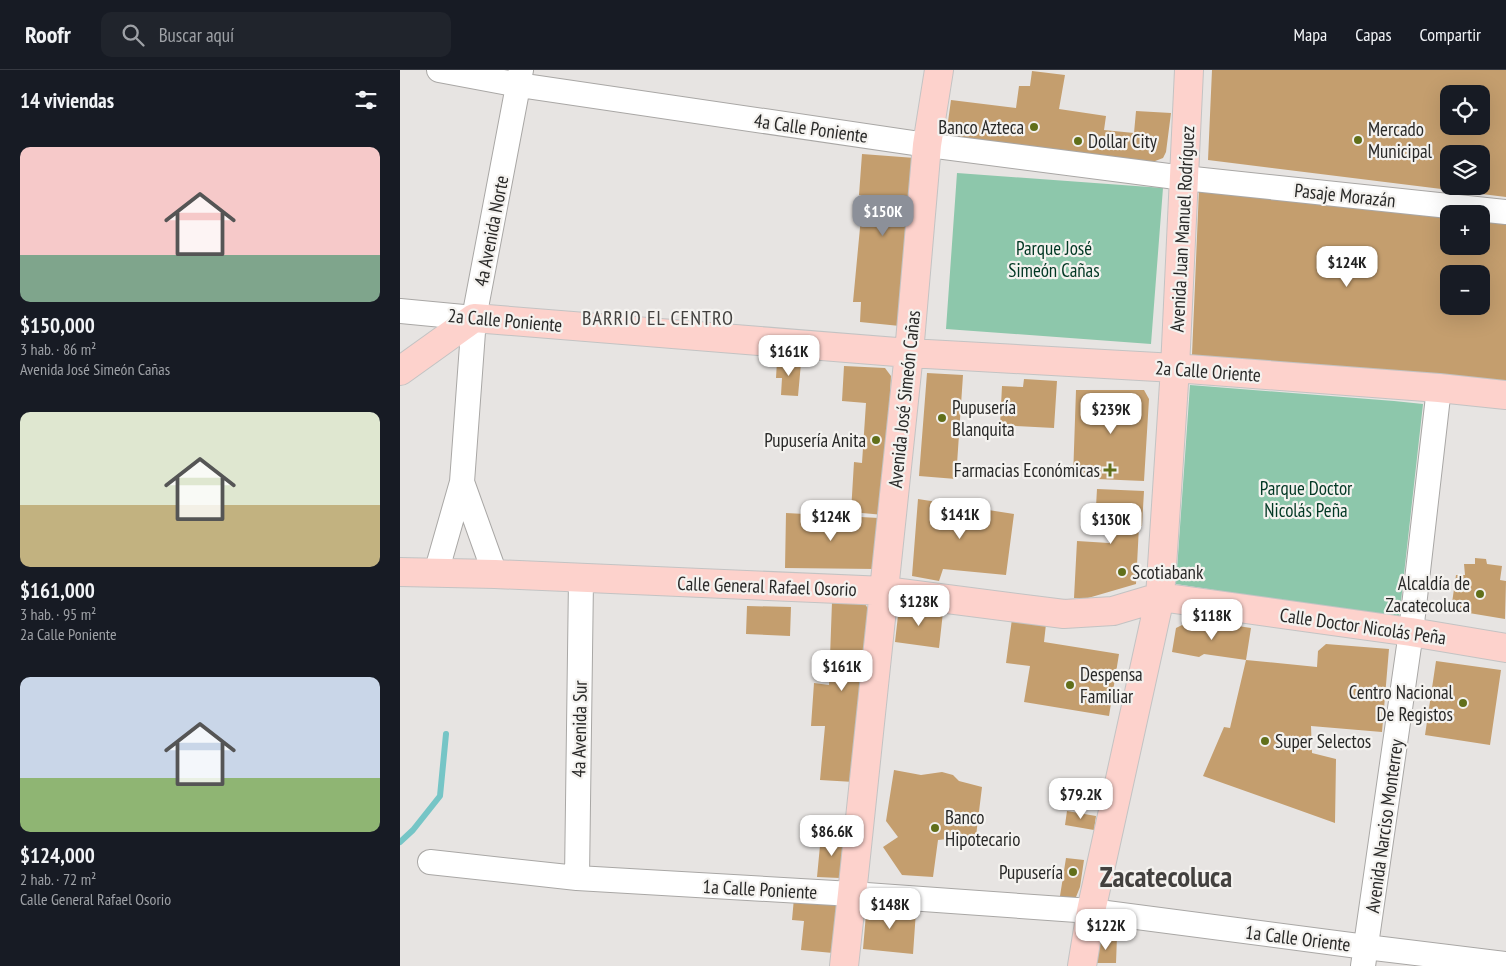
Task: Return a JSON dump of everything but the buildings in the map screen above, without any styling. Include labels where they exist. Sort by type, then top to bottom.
[{"type":"main road","name":"Avenida José Simeón Cañas","points":[[844,966],[885,591],[909,353],[927,145],[939,70]]},
{"type":"main road","name":"Avenida Juan Manuel Rodríguez","points":[[1082,966],[1091,911],[1160,597],[1175,368],[1189,70]]},
{"type":"main road","name":"2a Calle Poniente","points":[[474,318],[909,353]]},
{"type":"main road","points":[[400,371],[474,318]]},
{"type":"main road","name":"2a Calle Oriente","points":[[909,353],[1175,368],[1439,388],[1506,395]]},
{"type":"main road","name":"Calle General Rafael Osorio","points":[[400,572],[495,574],[885,591],[1064,614],[1113,611],[1160,597]]},
{"type":"main road","name":"Calle Doctor Nicolás Peña","points":[[1160,597],[1411,632],[1506,648]]},
{"type":"street","name":"4a Calle Poniente","points":[[439,70],[520,78],[927,145],[1184,178]]},
{"type":"street","name":"4a Avenida Norte","points":[[436,574],[462,482],[474,318],[520,78]]},
{"type":"street","name":"Pasaje Morazán","points":[[1184,178],[1506,212]]},
{"type":"street","name":"2a Calle Poniente","points":[[400,311],[474,318]]},
{"type":"street","name":"Avenida Narciso Monterrey","points":[[1365,957],[1411,632],[1439,388]]},
{"type":"street","name":"4a Avenida Norte","points":[[462,482],[495,574]]},
{"type":"street","name":"4a Avenida Sur","points":[[577,878],[581,579]]},
{"type":"street","name":"1a Calle Poniente","points":[[430,862],[577,878],[852,894],[1091,911]]},
{"type":"street","name":"1a Calle Oriente","points":[[1091,911],[1365,957],[1506,964]]},
{"type":"green space","name":"Parque José Simeón Cañas","points":[[957,173],[1163,188],[1151,344],[946,329]]},
{"type":"green space","name":"Parque Doctor Nicolás Peña","points":[[1190,385],[1423,404],[1399,619],[1176,584]]},
{"type":"waterway","points":[[400,842],[413,830],[440,796],[446,734]]},
{"type":"place","name":"Banco Azteca","points":[[1034,127]]},
{"type":"place","name":"Mercado Municipal","points":[[1358,140]]},
{"type":"place","name":"Dollar City","points":[[1078,141]]},
{"type":"place","name":"Pupusería Blanquita","points":[[942,418]]},
{"type":"place","name":"Pupusería Anita","points":[[876,440]]},
{"type":"place","name":"Farmacias Económicas","points":[[1110,470]]},
{"type":"place","name":"Scotiabank","points":[[1122,572]]},
{"type":"place","name":"Alcaldía de Zacatecoluca","points":[[1480,594]]},
{"type":"place","name":"Despensa Familiar","points":[[1070,685]]},
{"type":"place","name":"Centro Nacional De Registos","points":[[1463,703]]},
{"type":"place","name":"Super Selectos","points":[[1265,741]]},
{"type":"place","name":"Banco Hipotecario","points":[[935,828]]},
{"type":"place","name":"Pupusería","points":[[1073,872]]},
{"type":"district","name":"BARRIO EL CENTRO","points":[[658,318]]},
{"type":"district","name":"Zacatecoluca","points":[[1166,876]]}]
